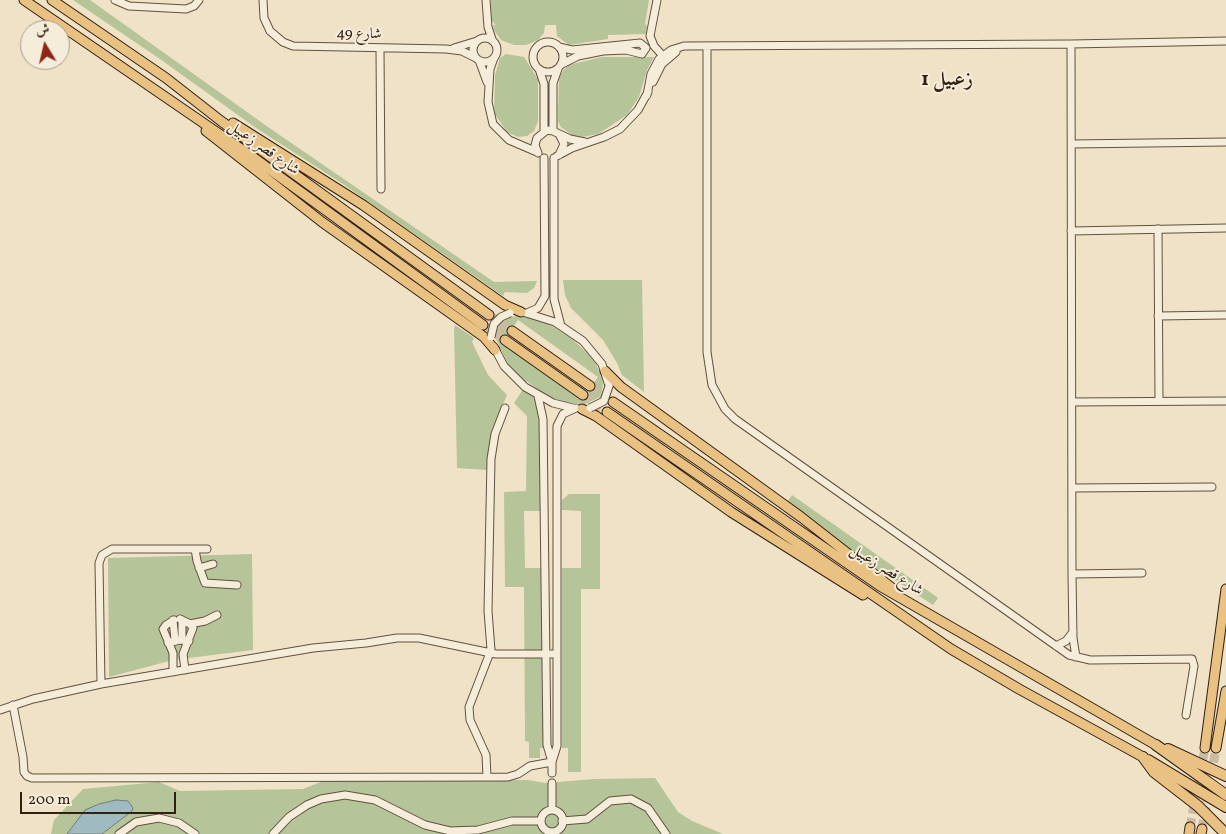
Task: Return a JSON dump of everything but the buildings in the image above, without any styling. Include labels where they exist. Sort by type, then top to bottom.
[{"type":"highway","points":[[1156,745],[1226,795]]},
{"type":"highway","points":[[1156,745],[1179,753],[1226,776]]},
{"type":"highway","points":[[1143,757],[1226,808]]},
{"type":"highway","points":[[1143,757],[1154,772],[1198,806],[1226,834]]},
{"type":"highway","points":[[1186,766],[1226,786]]},
{"type":"main road","name":"شارع قصر زعبيل","points":[[24,0],[351,227],[484,325]]},
{"type":"main road","name":"شارع قصر زعبيل","points":[[52,0],[123,48],[490,315]]},
{"type":"main road","points":[[207,110],[222,116],[318,176],[505,306],[524,313]]},
{"type":"main road","points":[[196,120],[216,140],[242,161],[322,222],[484,337],[495,350]]},
{"type":"main road","points":[[512,331],[590,386]]},
{"type":"main road","points":[[505,340],[583,395]]},
{"type":"main road","points":[[605,371],[627,392],[801,517],[888,584],[901,597]]},
{"type":"main road","name":"شارع قصر زعبيل","points":[[613,402],[864,575],[1014,665],[1156,745]]},
{"type":"main road","points":[[583,408],[731,512],[876,603],[895,611]]},
{"type":"main road","name":"شارع قصر زعبيل","points":[[607,412],[951,649],[1019,690],[1143,757]]},
{"type":"main road","points":[[1205,748],[1226,589]]},
{"type":"main road","points":[[1216,748],[1226,691]]},
{"type":"street","points":[[115,0],[129,6],[191,12],[198,8],[200,0]]},
{"type":"street","name":"شارع 49","points":[[263,0],[264,18],[274,36],[283,42],[304,47],[446,49],[462,51],[477,59]]},
{"type":"street","points":[[486,0],[486,15],[492,39],[497,47],[490,69],[488,90],[488,110],[493,124],[503,136],[537,152],[544,158],[556,157],[620,129],[638,110],[664,57],[677,47],[1226,41]]},
{"type":"street","points":[[656,0],[650,36],[654,46],[664,57]]},
{"type":"street","points":[[486,15],[473,50],[488,90]]},
{"type":"street","points":[[478,40],[492,39]]},
{"type":"street","name":"شارع 49","points":[[446,49],[478,40]]},
{"type":"street","points":[[516,143],[537,138],[544,131],[544,84],[534,58],[538,47],[550,43],[572,50],[640,43],[646,48],[642,54],[626,50],[603,51],[578,56],[551,72],[539,69]]},
{"type":"street","points":[[1071,44],[1072,574],[1073,632],[1076,657]]},
{"type":"street","points":[[559,47],[563,55],[553,83],[556,133],[563,148],[556,157],[554,299],[561,326]]},
{"type":"street","points":[[707,47],[707,352],[708,371],[717,397],[735,419],[1056,646],[1076,657],[1090,660],[1192,659],[1194,666],[1186,715]]},
{"type":"street","points":[[380,49],[381,189]]},
{"type":"street","points":[[477,59],[485,62],[494,58]]},
{"type":"street","points":[[544,131],[556,133],[576,141],[587,142]]},
{"type":"street","points":[[537,138],[537,152]]},
{"type":"street","points":[[1072,144],[1226,142]]},
{"type":"street","points":[[524,313],[538,308],[545,296],[544,158]]},
{"type":"street","points":[[1071,230],[1226,228]]},
{"type":"street","points":[[1158,229],[1159,401]]},
{"type":"street","points":[[552,762],[557,746],[558,426],[563,414],[583,408],[604,401],[609,386],[605,371],[589,347],[561,326],[524,313],[510,313],[497,320],[492,328],[491,337],[495,350],[509,372],[538,396],[553,403],[583,408]]},
{"type":"street","points":[[1158,316],[1226,315]]},
{"type":"street","points":[[538,396],[543,418],[547,745],[552,762],[552,773]]},
{"type":"street","points":[[1072,402],[1226,401]]},
{"type":"street","points":[[487,776],[486,755],[469,712],[471,699],[490,653],[488,607],[491,459],[495,434],[505,408]]},
{"type":"street","points":[[1073,488],[1212,486]]},
{"type":"street","points":[[101,684],[99,563],[102,555],[112,549],[207,548]]},
{"type":"street","points":[[196,549],[199,568],[207,584],[238,585]]},
{"type":"street","points":[[199,568],[213,564]]},
{"type":"street","points":[[1072,574],[1142,573]]},
{"type":"street","points":[[184,670],[184,654],[179,641],[177,620],[190,624],[205,621],[217,615]]},
{"type":"street","points":[[173,672],[174,656],[179,641],[193,628],[190,624]]},
{"type":"street","points":[[1056,646],[1066,641],[1073,632]]},
{"type":"street","points":[[0,710],[13,705],[101,684],[318,648],[405,637],[490,653],[557,654]]},
{"type":"street","points":[[13,705],[24,772],[32,778],[512,776],[530,766],[552,762]]},
{"type":"street","points":[[552,783],[552,810]]},
{"type":"street","points":[[273,834],[289,817],[307,805],[321,799],[345,795],[375,800],[425,825],[450,830],[471,831],[520,820],[541,821]]},
{"type":"street","points":[[562,821],[587,819],[610,801],[631,799],[648,808],[666,834]]},
{"type":"street","points":[[552,810],[559,813],[562,821],[559,828],[552,833],[544,828],[541,821],[544,813],[552,810]]},
{"type":"street","points":[[119,834],[136,822],[159,818],[180,823],[195,834]]},
{"type":"green space","points":[[73,0],[90,0],[268,127],[494,282],[537,281],[534,288],[527,293],[505,292],[503,296],[343,184],[256,128],[160,59]]},
{"type":"green space","points":[[491,0],[649,0],[645,24],[647,26],[646,34],[608,35],[608,39],[569,45],[557,36],[556,25],[545,25],[544,33],[538,40],[526,45],[514,45],[501,40],[494,30],[493,25],[496,25],[491,20]]},
{"type":"green space","points":[[506,54],[524,57],[538,79],[538,121],[534,131],[527,136],[518,137],[507,132],[494,113],[495,75],[500,58]]},
{"type":"green space","points":[[602,57],[654,57],[647,70],[639,97],[627,115],[598,134],[582,137],[573,136],[561,127],[558,121],[559,76],[568,65]]},
{"type":"green space","points":[[563,280],[642,280],[644,392],[622,375],[603,340],[571,308],[565,295]]},
{"type":"green space","points":[[516,316],[531,318],[552,326],[572,339],[595,362],[603,380],[602,392],[598,398],[585,404],[564,402],[543,394],[527,381],[522,380],[507,362],[495,337],[499,323],[506,318]],"holes":[[[518,320],[598,377],[581,400],[502,344]]]},
{"type":"green space","points":[[455,325],[474,338],[472,342],[488,375],[507,395],[494,426],[488,470],[457,468]]},
{"type":"green space","points":[[523,389],[533,395],[539,407],[541,511],[524,511],[525,568],[542,568],[545,748],[540,748],[540,758],[529,758],[529,742],[525,741],[524,587],[505,587],[504,492],[526,491],[527,416],[514,403]]},
{"type":"green space","points":[[569,494],[600,494],[600,589],[581,589],[581,772],[568,772],[568,748],[562,748],[562,568],[581,568],[581,511],[562,510],[562,500]]},
{"type":"green space","points":[[792,495],[938,598],[933,605],[862,559],[787,502]]},
{"type":"green space","points":[[252,554],[253,650],[173,660],[109,677],[108,558]]},
{"type":"green space","points":[[655,778],[678,812],[692,821],[723,834],[51,834],[54,820],[83,789],[159,782],[180,791],[303,789],[323,781],[528,780],[545,783],[595,779]]},
{"type":"water","points":[[116,800],[128,801],[133,808],[132,811],[102,834],[67,834],[85,810]]},
{"type":"tunnel","points":[[489,315],[512,331]]},
{"type":"tunnel","points":[[483,325],[505,340]]},
{"type":"tunnel","points":[[590,386],[613,402]]},
{"type":"tunnel","points":[[583,395],[607,412]]},
{"type":"tunnel","points":[[1190,827],[1205,748]]},
{"type":"tunnel","points":[[1202,829],[1216,748]]},
{"type":"district","name":"زعبيل 1","points":[[947,81]]}]
